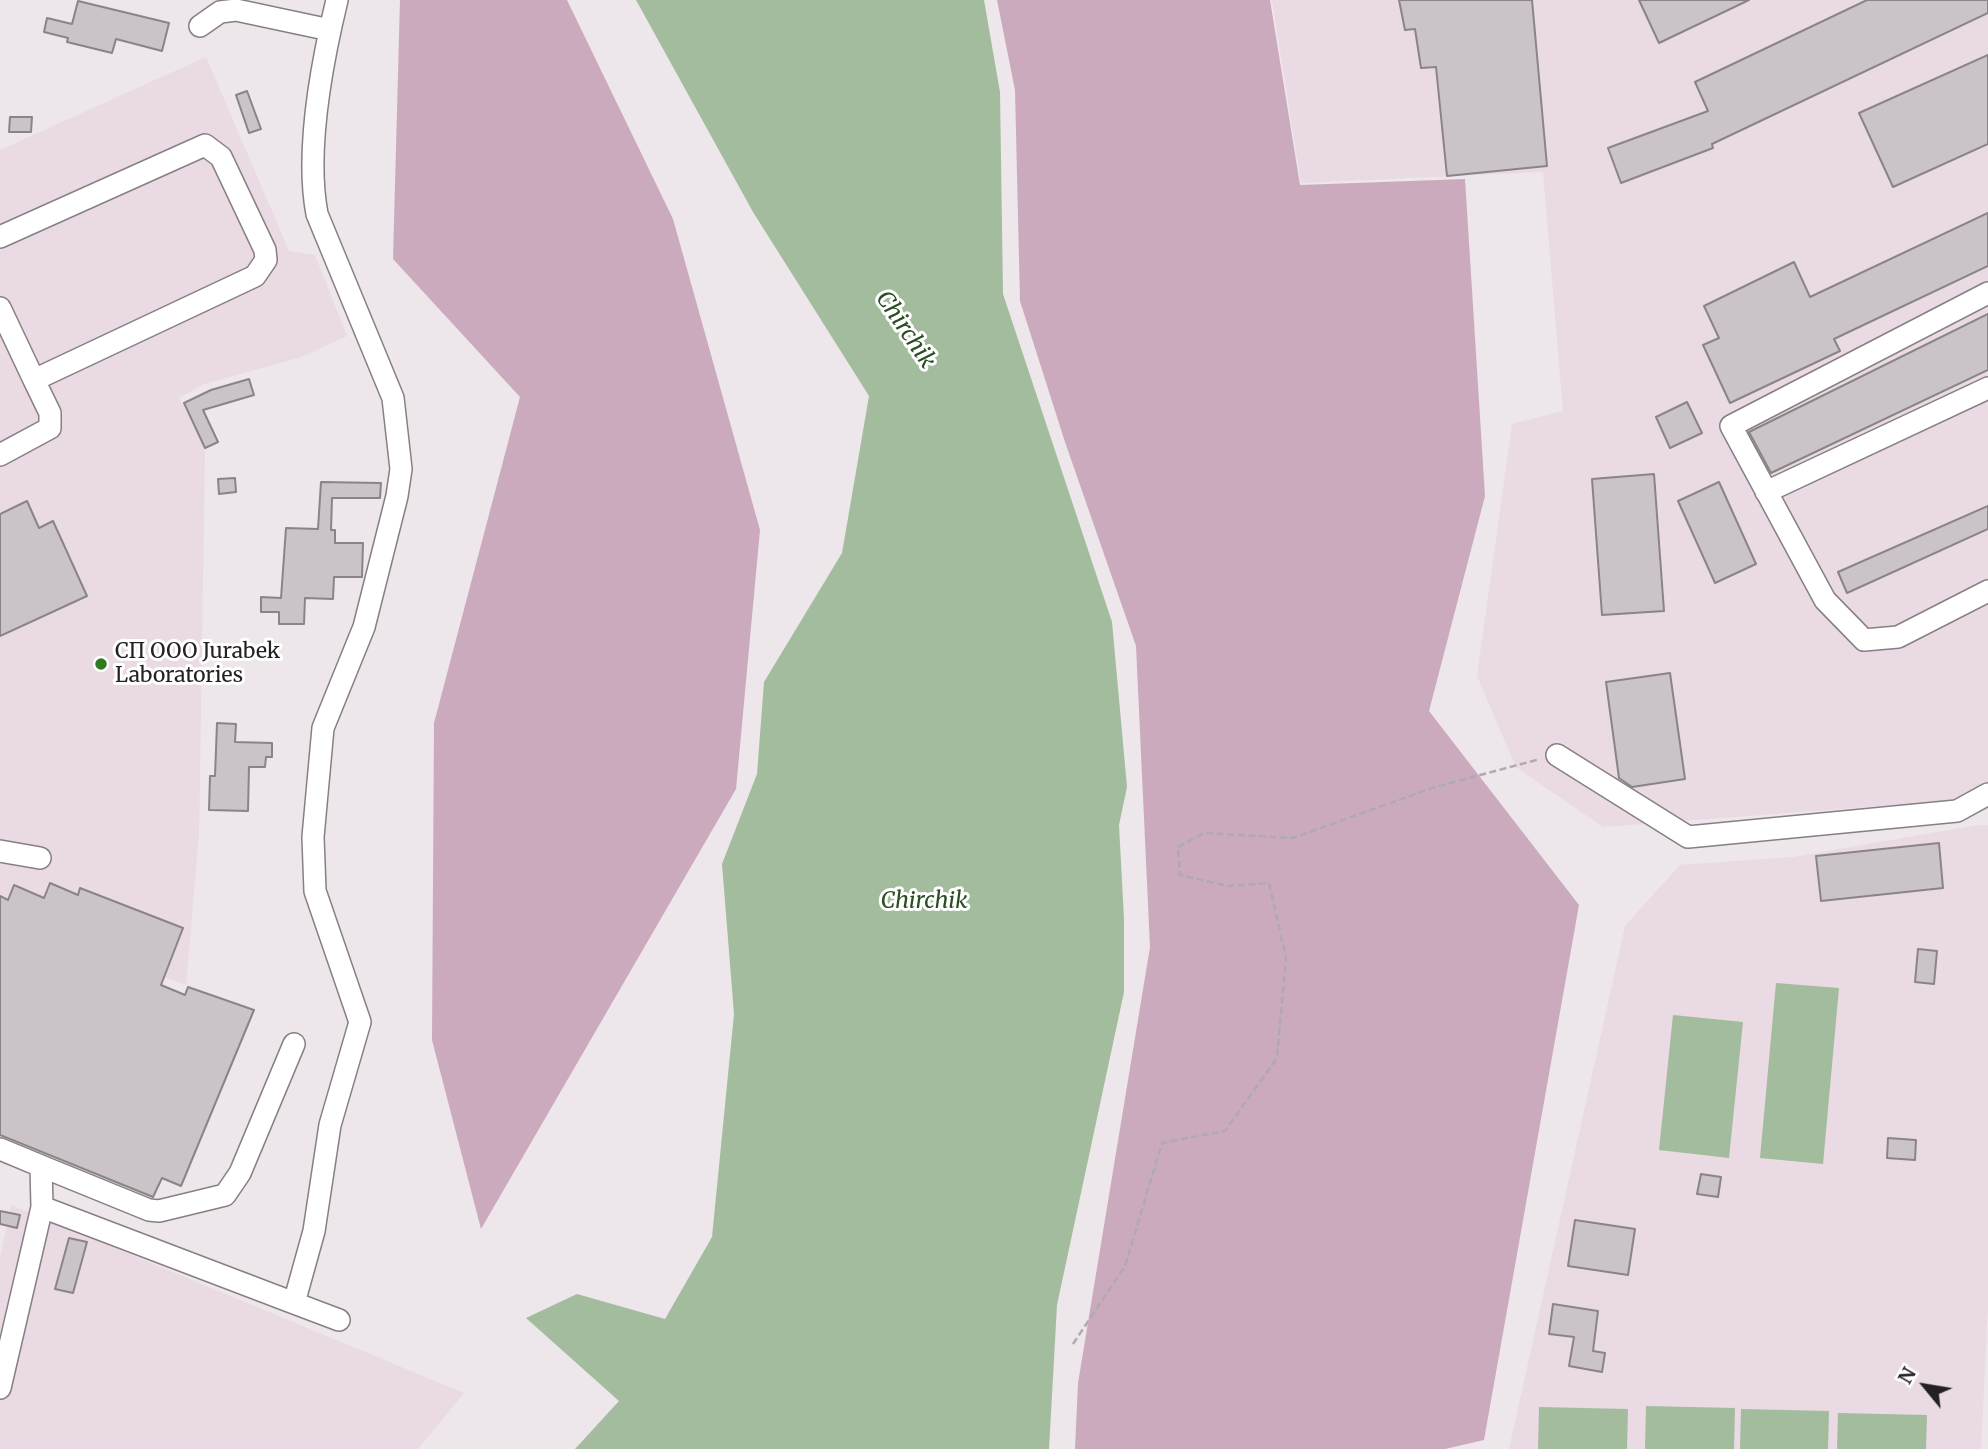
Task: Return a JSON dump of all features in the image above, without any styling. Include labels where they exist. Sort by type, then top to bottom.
[{"type":"street","points":[[294,1303],[314,1231],[331,1125],[360,1022],[315,891],[313,837],[323,728],[364,627],[397,496],[401,469],[393,398],[317,214],[314,197],[312,161],[330,30],[337,0]]},
{"type":"street","points":[[200,26],[220,12],[236,10],[330,30]]},
{"type":"street","points":[[0,237],[205,145],[220,157],[264,250],[266,260],[255,275],[34,380]]},
{"type":"street","points":[[1988,293],[1731,426],[1825,600],[1864,640],[1898,637],[1988,591]]},
{"type":"street","points":[[0,309],[50,413],[50,428],[0,455]]},
{"type":"street","points":[[1766,492],[1988,388]]},
{"type":"street","points":[[1557,755],[1688,837],[1957,811],[1988,794]]},
{"type":"street","points":[[0,850],[40,858]]},
{"type":"street","points":[[0,1149],[149,1210],[159,1211],[225,1195],[240,1173],[294,1044]]},
{"type":"street","points":[[0,1388],[42,1207],[41,1166]]},
{"type":"street","points":[[42,1207],[338,1320]]},
{"type":"path","points":[[1073,1344],[1125,1266],[1162,1143],[1226,1130],[1278,1058],[1286,958],[1269,883],[1228,886],[1180,875],[1178,847],[1204,833],[1293,838],[1432,789],[1557,755]]},
{"type":"shaded area","points":[[400,0],[567,0],[673,219],[760,530],[736,789],[481,1229],[432,1040],[434,723],[520,397],[393,259]]},
{"type":"shaded area","points":[[997,0],[1270,0],[1300,185],[1465,179],[1485,496],[1429,711],[1579,905],[1484,1440],[1445,1449],[1075,1449],[1078,1383],[1150,947],[1136,646],[1065,442],[1020,301],[1015,90]]},
{"type":"shaded area","points":[[1272,0],[1988,0],[1988,784],[1959,800],[1603,827],[1516,767],[1477,676],[1512,424],[1563,411],[1543,172],[1301,183]]},
{"type":"shaded area","points":[[206,57],[289,251],[315,255],[347,336],[301,357],[204,384],[179,398],[205,448],[199,834],[186,985],[60,938],[0,921],[0,150]]},
{"type":"shaded area","points":[[1988,825],[1988,1305],[1981,1449],[1509,1449],[1625,926],[1680,865],[1793,857]]},
{"type":"shaded area","points":[[11,1205],[464,1393],[418,1449],[0,1449],[0,1258]]},
{"type":"water","name":"Chirchik","points":[[636,0],[984,0],[1000,92],[1003,294],[1112,622],[1127,787],[1119,825],[1124,919],[1124,992],[1057,1305],[1049,1449],[575,1449],[619,1401],[526,1318],[577,1294],[665,1319],[712,1237],[734,1014],[722,864],[757,774],[764,682],[842,553],[869,396],[753,212]]},
{"type":"water","points":[[1776,983],[1839,988],[1823,1164],[1760,1158]]},
{"type":"water","points":[[1673,1015],[1743,1022],[1729,1158],[1659,1150]]},
{"type":"water","points":[[1646,1406],[1735,1408],[1734,1449],[1645,1449]]},
{"type":"water","points":[[1539,1407],[1628,1409],[1627,1449],[1538,1449]]},
{"type":"water","points":[[1741,1409],[1829,1411],[1828,1449],[1740,1449]]},
{"type":"water","points":[[1838,1413],[1927,1415],[1926,1449],[1837,1449]]},
{"type":"building","points":[[1399,0],[1532,0],[1547,166],[1447,176],[1436,67],[1421,68],[1415,29],[1405,30]]},
{"type":"building","points":[[1639,0],[1749,0],[1659,43]]},
{"type":"building","points":[[1867,0],[1988,0],[1988,13],[1712,144],[1713,148],[1621,183],[1608,148],[1708,111],[1695,82]]},
{"type":"building","points":[[78,1],[169,23],[162,51],[116,39],[112,53],[67,42],[68,38],[44,32],[47,18],[72,24]]},
{"type":"building","points":[[1988,55],[1988,144],[1893,187],[1859,113]]},
{"type":"building","points":[[247,91],[261,129],[249,133],[236,95]]},
{"type":"building","points":[[10,117],[32,117],[31,132],[9,132]]},
{"type":"building","points":[[1988,213],[1988,266],[1834,339],[1840,351],[1730,403],[1703,345],[1719,338],[1704,306],[1794,262],[1810,297]]},
{"type":"building","points":[[1988,314],[1988,370],[1771,473],[1749,432]]},
{"type":"building","points":[[249,379],[254,395],[203,410],[218,442],[205,448],[184,403],[211,390]]},
{"type":"building","points":[[1687,402],[1702,433],[1670,448],[1656,417]]},
{"type":"building","points":[[1654,474],[1664,611],[1602,615],[1592,479]]},
{"type":"building","points":[[235,478],[236,492],[219,494],[218,479]]},
{"type":"building","points":[[321,482],[381,483],[380,498],[332,498],[331,530],[335,530],[335,543],[363,543],[362,577],[334,577],[333,599],[305,598],[304,624],[279,624],[279,612],[261,612],[261,597],[281,598],[286,528],[318,529]]},
{"type":"building","points":[[1719,482],[1756,564],[1715,583],[1678,501]]},
{"type":"building","points":[[27,501],[39,528],[53,521],[87,596],[0,636],[0,514]]},
{"type":"building","points":[[1988,506],[1988,529],[1847,593],[1838,572]]},
{"type":"building","points":[[1670,673],[1685,779],[1632,787],[1619,778],[1606,682]]},
{"type":"building","points":[[217,723],[236,724],[235,742],[272,743],[272,757],[266,757],[265,767],[249,767],[248,811],[209,810],[210,776],[215,776]]},
{"type":"building","points":[[1939,843],[1943,888],[1821,901],[1816,856]]},
{"type":"building","points":[[50,883],[78,895],[80,888],[183,928],[161,985],[185,995],[188,987],[254,1010],[181,1186],[162,1178],[153,1197],[0,1135],[0,896],[8,900],[14,885],[44,898]]},
{"type":"building","points":[[1918,949],[1937,951],[1934,984],[1915,982]]},
{"type":"building","points":[[1888,1138],[1916,1140],[1915,1160],[1887,1158]]},
{"type":"building","points":[[1701,1174],[1721,1177],[1718,1197],[1697,1194]]},
{"type":"building","points":[[0,1211],[20,1215],[17,1228],[0,1224]]},
{"type":"building","points":[[1575,1220],[1635,1229],[1628,1275],[1568,1266]]},
{"type":"building","points":[[69,1238],[87,1242],[73,1293],[55,1289]]},
{"type":"building","points":[[1553,1304],[1598,1311],[1593,1351],[1605,1353],[1602,1372],[1569,1366],[1574,1337],[1549,1334]]},
{"type":"place","name":"СП ООО Jurabek Laboratories","points":[[101,664]]}]
